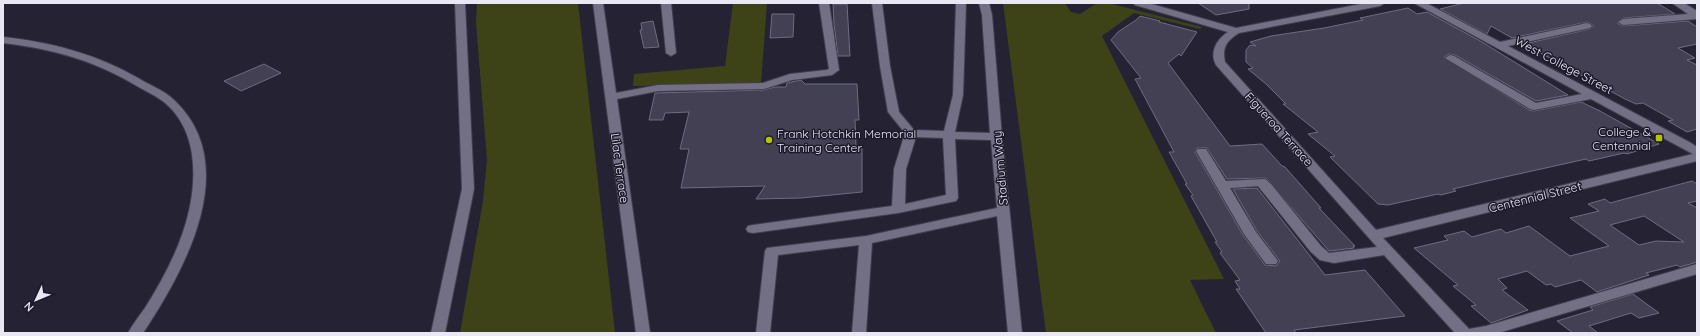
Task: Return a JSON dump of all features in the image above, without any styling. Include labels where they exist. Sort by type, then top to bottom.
[{"type":"street","points":[[438,333],[468,190],[460,3]]},
{"type":"street","name":"Lilac Terrace","points":[[598,3],[643,333]]},
{"type":"street","points":[[666,3],[671,53]]},
{"type":"street","points":[[611,97],[658,88],[764,86],[790,76],[828,74],[834,70],[824,3]]},
{"type":"street","points":[[877,3],[885,66],[894,112],[911,133],[949,135],[996,134]]},
{"type":"street","points":[[753,229],[898,209],[952,198],[949,135],[958,95],[961,3]]},
{"type":"street","name":"Stadium Way","points":[[984,3],[987,15],[996,134],[1015,333]]},
{"type":"street","points":[[1138,3],[1236,31]]},
{"type":"street","name":"Figueroa Terrace","points":[[1380,3],[1236,31],[1226,38],[1220,45],[1217,53],[1220,63],[1464,333]]},
{"type":"street","name":"West College Street","points":[[1419,3],[1697,152]]},
{"type":"street","points":[[1677,3],[1697,15]]},
{"type":"street","points":[[1623,22],[1697,15]]},
{"type":"street","points":[[1499,45],[1587,26]]},
{"type":"street","points":[[3,40],[49,46],[102,61],[168,101],[183,119],[194,137],[199,158],[200,182],[196,211],[187,239],[173,271],[152,308],[135,333]]},
{"type":"street","points":[[1450,58],[1534,107],[1593,95]]},
{"type":"street","points":[[898,209],[900,168],[911,133]]},
{"type":"street","points":[[1202,151],[1251,234],[1271,261]]},
{"type":"street","name":"Centennial Street","points":[[1374,235],[1392,232],[1697,157]]},
{"type":"street","points":[[1222,185],[1261,182],[1267,187],[1316,249],[1325,256],[1334,258],[1388,250]]},
{"type":"street","points":[[763,333],[772,251],[866,240],[1004,211]]},
{"type":"street","points":[[859,333],[866,240]]},
{"type":"street","points":[[1472,333],[1486,331],[1697,269]]},
{"type":"green space","points":[[477,3],[578,3],[615,333],[460,333],[483,201],[487,160],[476,23]]},
{"type":"green space","points":[[733,3],[767,3],[761,84],[633,86],[634,74],[725,66]]},
{"type":"green space","points":[[1003,3],[1065,3],[1071,12],[1080,14],[1097,3],[1108,3],[1202,27],[1200,29],[1134,13],[1102,36],[1224,279],[1190,280],[1216,333],[1046,333]]},
{"type":"building","points":[[1198,3],[1249,3],[1249,9],[1216,15]]},
{"type":"building","points":[[1464,3],[1657,3],[1675,14],[1623,18],[1617,23],[1623,26],[1688,21],[1697,27],[1697,44],[1678,48],[1695,58],[1687,60],[1697,65],[1697,129],[1687,132],[1668,121],[1673,120],[1643,103],[1636,104],[1625,99],[1524,44],[1590,29],[1594,26],[1590,23],[1587,22],[1512,38],[1491,26],[1487,34],[1440,9]]},
{"type":"building","points":[[833,4],[847,4],[850,56],[838,56]]},
{"type":"building","points":[[1408,8],[1417,14],[1427,12],[1482,42],[1568,95],[1536,101],[1455,55],[1449,54],[1444,57],[1529,110],[1534,111],[1581,102],[1659,144],[1627,154],[1624,153],[1589,161],[1586,159],[1487,181],[1453,189],[1456,191],[1441,195],[1438,194],[1388,205],[1378,204],[1330,157],[1335,156],[1308,134],[1318,132],[1283,104],[1286,104],[1248,69],[1253,68],[1246,62],[1246,50],[1250,45],[1256,46],[1250,42],[1271,36],[1324,28],[1363,20],[1360,18]]},
{"type":"building","points":[[772,14],[794,14],[793,37],[770,38]]},
{"type":"building","points":[[1140,16],[1197,32],[1181,56],[1179,54],[1168,63],[1230,146],[1262,144],[1282,166],[1285,167],[1321,208],[1319,208],[1355,246],[1353,246],[1354,248],[1329,251],[1266,178],[1227,179],[1207,148],[1197,148],[1195,152],[1243,235],[1265,265],[1276,266],[1280,261],[1257,231],[1233,189],[1257,188],[1325,275],[1365,270],[1405,316],[1294,330],[1296,333],[1266,333],[1236,289],[1240,289],[1235,281],[1240,280],[1220,253],[1222,252],[1215,242],[1217,242],[1191,196],[1193,195],[1185,184],[1187,184],[1169,152],[1174,152],[1135,79],[1141,78],[1111,40],[1118,32]]},
{"type":"building","points":[[653,21],[659,47],[644,48],[640,30],[642,30],[641,23]]},
{"type":"building","points":[[264,64],[281,73],[241,91],[224,81]]},
{"type":"building","name":"Frank Hotchkin Memorial Training Center","points":[[801,80],[805,84],[857,84],[859,120],[855,120],[856,146],[862,146],[862,192],[801,198],[756,199],[765,186],[681,188],[689,149],[680,149],[689,112],[665,113],[663,120],[649,120],[655,93],[764,90],[775,87],[786,87],[787,83]]},
{"type":"building","points":[[1692,181],[1697,184],[1697,201],[1688,203],[1697,208],[1697,262],[1680,267],[1677,265],[1646,273],[1649,275],[1597,292],[1581,280],[1555,287],[1551,284],[1546,285],[1527,271],[1498,279],[1507,288],[1502,290],[1528,310],[1491,323],[1471,306],[1476,305],[1453,286],[1458,285],[1414,248],[1448,240],[1444,236],[1464,231],[1472,237],[1501,229],[1506,233],[1529,226],[1570,256],[1609,246],[1570,218],[1599,211],[1588,204],[1605,199],[1610,203]],"holes":[[[1644,216],[1684,242],[1656,241],[1639,245],[1610,225]]]},
{"type":"building","points":[[1633,294],[1659,313],[1639,318],[1631,313],[1589,326],[1598,333],[1573,333],[1557,321],[1593,310],[1590,307]]},
{"type":"place","name":"College & Centennial","points":[[1659,138]]},
{"type":"place","name":"Frank Hotchkin Memorial Training Center","points":[[769,140]]}]
